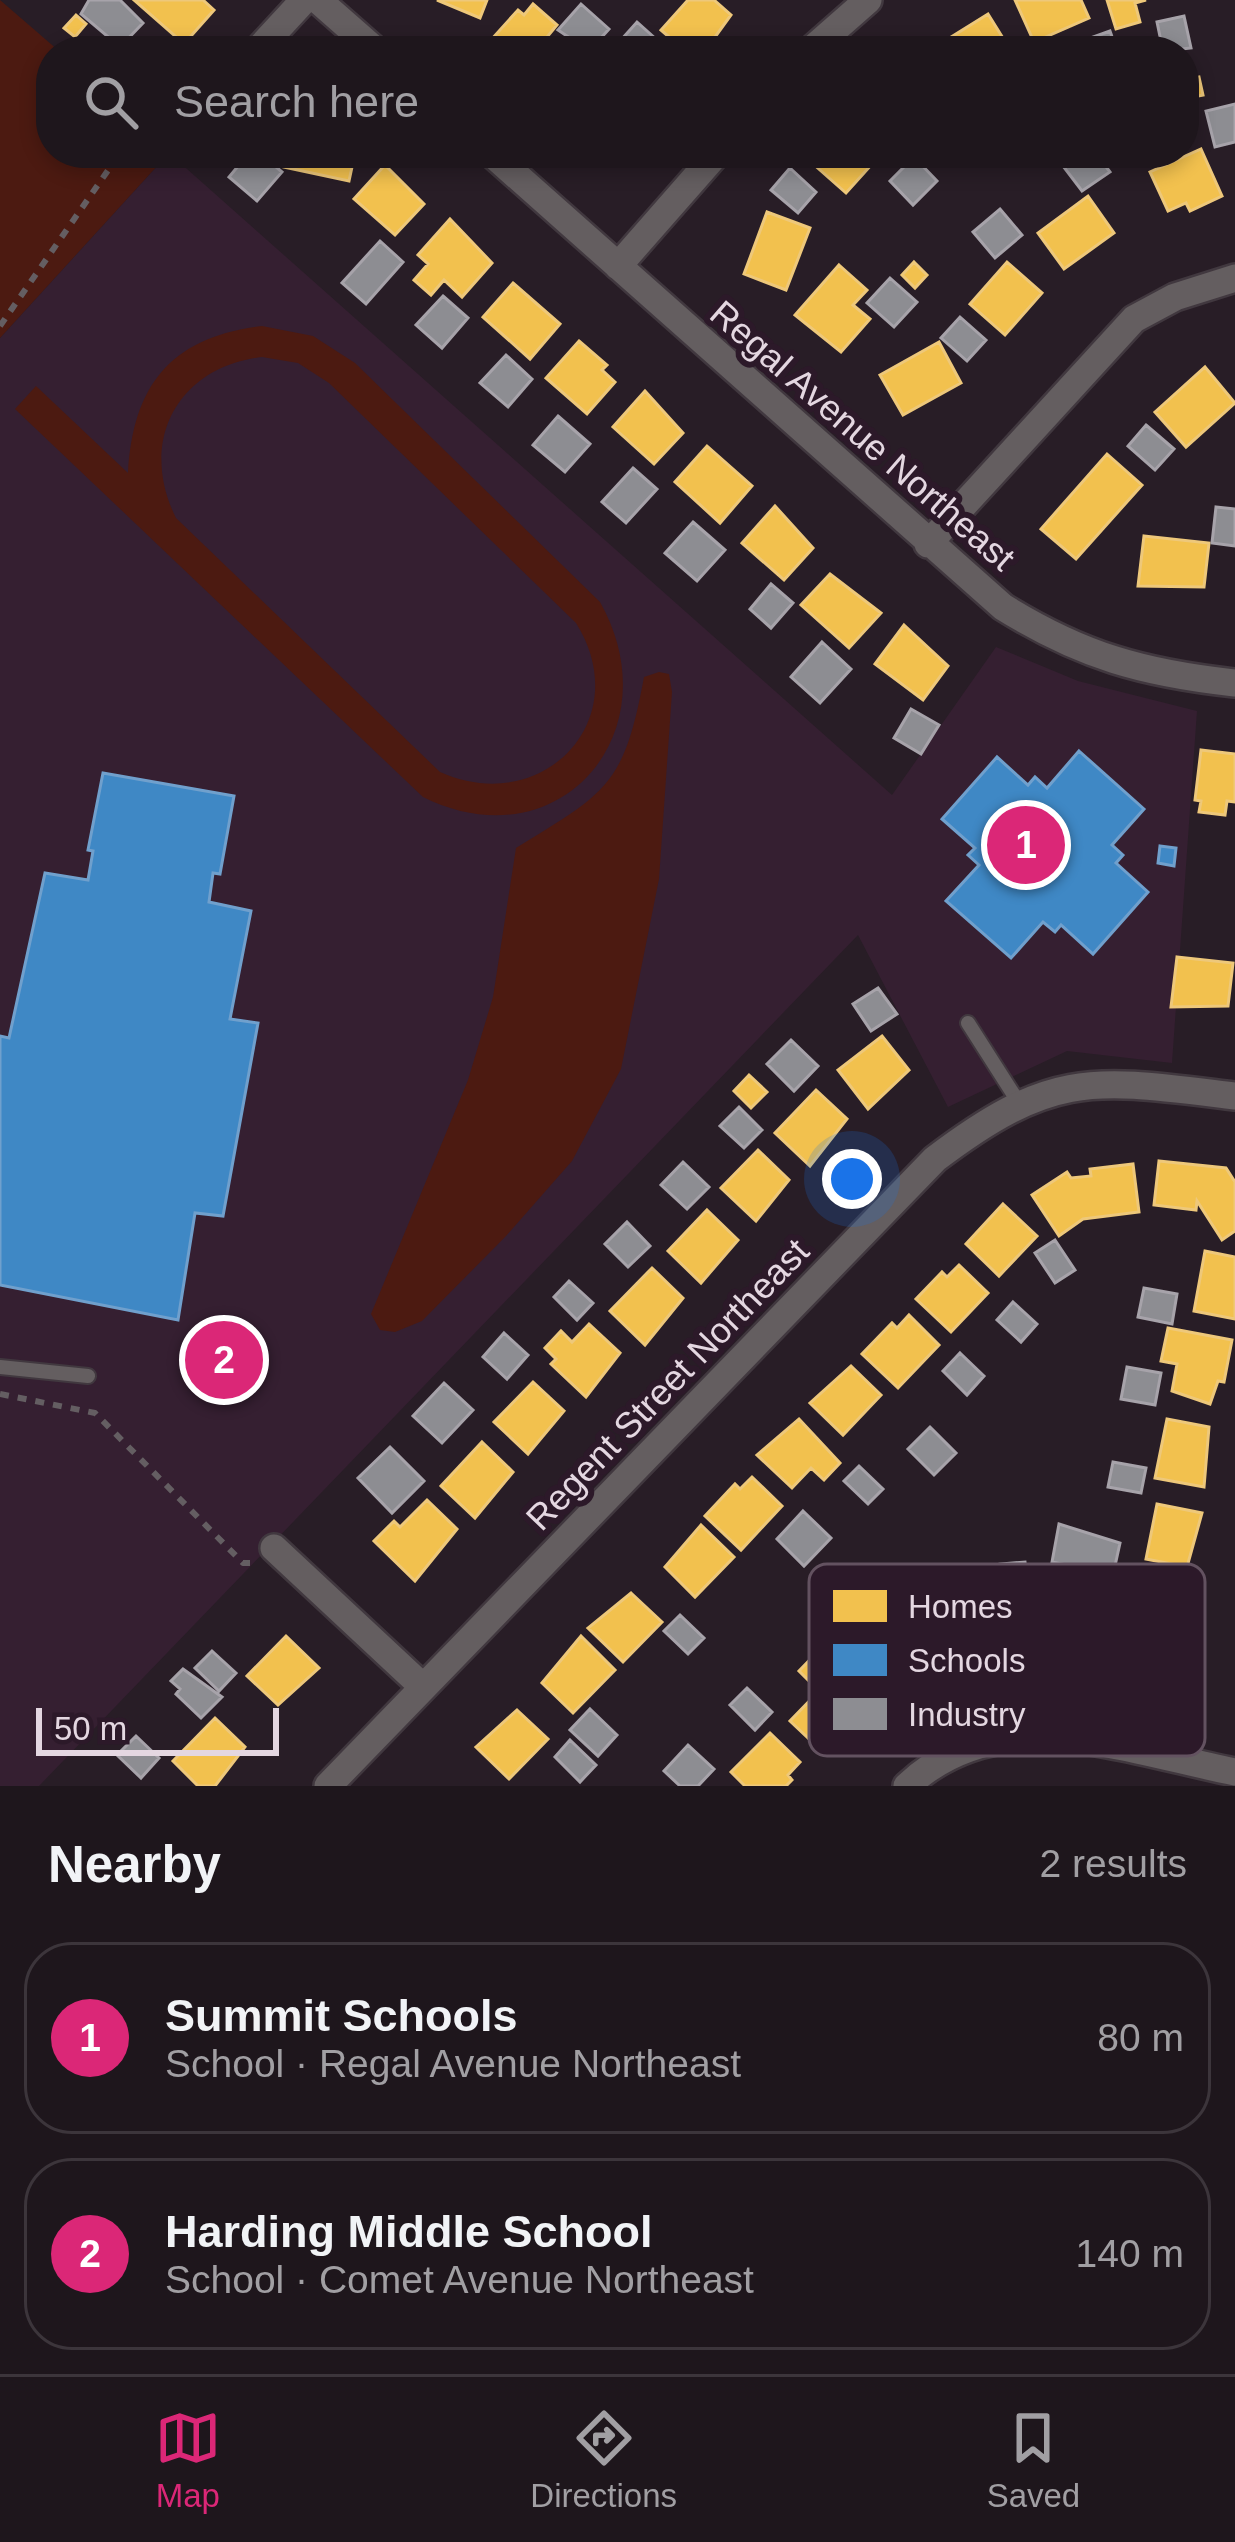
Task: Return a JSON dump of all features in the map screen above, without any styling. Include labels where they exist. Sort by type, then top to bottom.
[{"type":"street","points":[[271,36],[304,0]]},
{"type":"street","points":[[318,0],[359,36]]},
{"type":"street","points":[[827,36],[868,0]]},
{"type":"street","name":"Regal Avenue Northeast","points":[[508,168],[1003,607],[1066,645],[1160,674],[1235,683]]},
{"type":"street","points":[[618,266],[704,168]]},
{"type":"street","points":[[928,544],[1134,319],[1175,297],[1235,278]]},
{"type":"street","name":"Regent Street Northeast","points":[[328,1786],[935,1159],[1019,1103],[1062,1087],[1091,1084],[1235,1096]]},
{"type":"street","points":[[281,1554],[423,1687]]},
{"type":"street","points":[[907,1786],[949,1756]]},
{"type":"street","points":[[1138,1756],[1235,1779]]},
{"type":"lane","points":[[968,1023],[1019,1103]]},
{"type":"lane","points":[[0,1367],[88,1376]]},
{"type":"path","points":[[0,326],[110,168]]},
{"type":"path","points":[[0,1394],[95,1413],[243,1563],[281,1554]]},
{"type":"shaded area","points":[[0,0],[42,36],[36,36],[36,168],[155,168],[0,338]]},
{"type":"shaded area","points":[[155,168],[186,168],[892,795],[996,647],[1078,681],[1197,711],[1172,1063],[1067,1051],[948,1107],[858,935],[39,1786],[0,1786],[0,338]]},
{"type":"shaded area","points":[[262,326],[313,336],[355,363],[600,602],[619,650],[622,696],[612,738],[590,773],[558,799],[519,813],[473,813],[423,797],[15,409],[36,386],[128,473],[138,414],[163,371],[203,341]],"holes":[[[262,357],[298,363],[329,383],[576,623],[592,659],[595,694],[587,725],[569,751],[544,771],[513,782],[478,783],[440,772],[176,518],[161,462],[164,436],[187,392],[232,364]]]},
{"type":"shaded area","points":[[669,674],[672,692],[659,879],[621,1069],[572,1161],[506,1236],[422,1321],[395,1332],[380,1330],[371,1314],[468,1080],[493,997],[516,848],[572,813],[607,782],[628,742],[644,677]]},
{"type":"building: Homes","points":[[134,0],[203,0],[214,10],[191,36],[175,36]]},
{"type":"building: Homes","points":[[437,0],[487,0],[480,18]]},
{"type":"building: Homes","points":[[688,0],[714,0],[731,15],[716,36],[668,36],[661,30]]},
{"type":"building: Homes","points":[[1015,0],[1081,0],[1089,18],[1048,36],[1031,36]]},
{"type":"building: Homes","points":[[1107,0],[1146,0],[1135,3],[1140,22],[1116,29]]},
{"type":"building: Homes","points":[[533,4],[557,25],[548,36],[495,36],[518,10],[524,15]]},
{"type":"building: Homes","points":[[988,14],[1002,36],[953,36]]},
{"type":"building: Homes","points":[[76,15],[86,24],[76,36],[64,28]]},
{"type":"building: Homes","points":[[1199,150],[1222,196],[1190,211],[1186,203],[1168,211],[1150,172],[1199,168]]},
{"type":"building: Homes","points":[[289,168],[352,168],[349,181]]},
{"type":"building: Homes","points":[[382,168],[388,168],[424,204],[395,235],[354,199]]},
{"type":"building: Homes","points":[[818,168],[868,168],[846,193]]},
{"type":"building: Homes","points":[[1088,196],[1114,233],[1064,269],[1038,233]]},
{"type":"building: Homes","points":[[767,212],[810,228],[786,290],[744,274]]},
{"type":"building: Homes","points":[[450,219],[492,263],[462,297],[444,280],[431,295],[414,280],[428,264],[418,255]]},
{"type":"building: Homes","points":[[914,262],[927,275],[915,288],[902,275]]},
{"type":"building: Homes","points":[[1007,262],[1042,293],[1005,335],[970,304]]},
{"type":"building: Homes","points":[[839,265],[867,290],[853,305],[870,319],[841,352],[795,315]]},
{"type":"building: Homes","points":[[513,283],[560,324],[530,359],[483,317]]},
{"type":"building: Homes","points":[[579,341],[607,365],[602,370],[615,382],[587,414],[546,378]]},
{"type":"building: Homes","points":[[939,342],[961,383],[903,415],[880,375]]},
{"type":"building: Homes","points":[[1205,367],[1235,403],[1186,447],[1155,412]]},
{"type":"building: Homes","points":[[645,391],[683,433],[654,464],[613,427]]},
{"type":"building: Homes","points":[[707,446],[752,486],[720,523],[675,482]]},
{"type":"building: Homes","points":[[1107,454],[1142,485],[1076,559],[1041,529]]},
{"type":"building: Homes","points":[[775,506],[813,548],[784,580],[742,543]]},
{"type":"building: Homes","points":[[1144,536],[1209,543],[1204,587],[1138,586]]},
{"type":"building: Homes","points":[[830,574],[881,613],[849,648],[801,605]]},
{"type":"building: Homes","points":[[904,625],[948,666],[923,700],[875,664]]},
{"type":"building: Homes","points":[[1201,750],[1235,754],[1235,802],[1227,801],[1225,815],[1199,812],[1201,801],[1195,800]]},
{"type":"building: Homes","points":[[1177,957],[1233,963],[1228,1006],[1171,1007]]},
{"type":"building: Homes","points":[[882,1036],[909,1070],[868,1109],[838,1070]]},
{"type":"building: Homes","points":[[749,1075],[767,1092],[751,1108],[734,1091]]},
{"type":"building: Homes","points":[[816,1090],[847,1119],[810,1166],[775,1133]]},
{"type":"building: Homes","points":[[758,1150],[789,1180],[756,1221],[721,1188]]},
{"type":"building: Homes","points":[[1159,1161],[1226,1168],[1235,1182],[1235,1231],[1222,1240],[1197,1201],[1196,1210],[1154,1205]]},
{"type":"building: Homes","points":[[1133,1164],[1139,1212],[1083,1219],[1059,1236],[1032,1195],[1067,1172],[1071,1178],[1091,1176],[1090,1169]]},
{"type":"building: Homes","points":[[1003,1204],[1037,1236],[999,1276],[966,1244]]},
{"type":"building: Homes","points":[[707,1210],[738,1240],[701,1283],[668,1251]]},
{"type":"building: Homes","points":[[1205,1251],[1235,1257],[1235,1319],[1194,1311]]},
{"type":"building: Homes","points":[[959,1265],[988,1293],[951,1332],[916,1299],[942,1272],[947,1277]]},
{"type":"building: Homes","points":[[652,1268],[683,1298],[645,1345],[610,1311]]},
{"type":"building: Homes","points":[[909,1315],[939,1345],[898,1388],[862,1354],[892,1323],[897,1328]]},
{"type":"building: Homes","points":[[589,1324],[620,1353],[586,1397],[551,1364],[556,1359],[545,1348],[561,1331],[572,1342]]},
{"type":"building: Homes","points":[[1168,1328],[1232,1340],[1224,1382],[1218,1381],[1210,1404],[1172,1391],[1177,1364],[1161,1361]]},
{"type":"building: Homes","points":[[851,1366],[881,1395],[843,1435],[810,1403]]},
{"type":"building: Homes","points":[[533,1382],[564,1411],[528,1454],[494,1422]]},
{"type":"building: Homes","points":[[799,1419],[840,1463],[824,1480],[811,1468],[792,1488],[757,1455]]},
{"type":"building: Homes","points":[[1167,1419],[1209,1427],[1204,1487],[1155,1478]]},
{"type":"building: Homes","points":[[482,1442],[513,1472],[475,1518],[441,1486]]},
{"type":"building: Homes","points":[[752,1477],[782,1506],[741,1550],[705,1516],[735,1484],[740,1489]]},
{"type":"building: Homes","points":[[427,1500],[457,1529],[415,1581],[374,1541],[394,1521],[400,1527]]},
{"type":"building: Homes","points":[[1157,1504],[1202,1513],[1188,1564],[1146,1559]]},
{"type":"building: Homes","points":[[701,1525],[734,1557],[695,1597],[665,1567]]},
{"type":"building: Homes","points":[[631,1593],[662,1622],[623,1662],[588,1628]]},
{"type":"building: Homes","points":[[286,1636],[319,1668],[278,1705],[247,1676]]},
{"type":"building: Homes","points":[[581,1636],[615,1670],[573,1713],[542,1683]]},
{"type":"building: Homes","points":[[809,1661],[809,1681],[799,1671]]},
{"type":"building: Homes","points":[[809,1701],[809,1739],[790,1721]]},
{"type":"building: Homes","points":[[517,1710],[548,1739],[509,1779],[476,1747]]},
{"type":"building: Homes","points":[[215,1718],[245,1747],[215,1786],[198,1786],[173,1761]]},
{"type":"building: Homes","points":[[770,1733],[800,1762],[788,1775],[792,1780],[786,1786],[745,1786],[731,1772]]},
{"type":"building: Schools","points":[[1079,751],[1144,809],[1112,845],[1123,855],[1116,863],[1148,892],[1093,954],[1061,925],[1055,932],[1043,922],[1011,958],[946,901],[979,865],[968,855],[975,848],[942,819],[997,757],[1028,785],[1035,777],[1047,788]]},
{"type":"building: Schools","points":[[103,773],[234,796],[220,874],[213,873],[209,902],[251,911],[230,1019],[258,1023],[223,1216],[195,1213],[178,1320],[0,1285],[0,1036],[9,1038],[45,873],[88,880],[93,851],[88,850]]},
{"type":"building: Schools","points":[[1160,846],[1176,848],[1174,866],[1158,863]]},
{"type":"building: Industry","points":[[89,0],[120,0],[143,23],[131,36],[107,36],[81,14]]},
{"type":"building: Industry","points":[[581,4],[609,29],[603,36],[567,36],[558,30]]},
{"type":"building: Industry","points":[[1184,16],[1188,36],[1160,36],[1157,22]]},
{"type":"building: Industry","points":[[637,22],[653,36],[625,36]]},
{"type":"building: Industry","points":[[1235,104],[1235,142],[1215,147],[1206,111]]},
{"type":"building: Industry","points":[[236,168],[282,172],[257,201],[229,177]]},
{"type":"building: Industry","points":[[790,168],[816,192],[798,213],[771,190]]},
{"type":"building: Industry","points":[[903,168],[925,168],[937,181],[913,205],[890,181]]},
{"type":"building: Industry","points":[[1065,168],[1107,168],[1110,172],[1082,191]]},
{"type":"building: Industry","points":[[1000,209],[1022,235],[995,258],[973,232]]},
{"type":"building: Industry","points":[[380,241],[403,262],[366,304],[342,283]]},
{"type":"building: Industry","points":[[890,278],[917,302],[894,327],[867,303]]},
{"type":"building: Industry","points":[[443,296],[468,318],[442,348],[416,325]]},
{"type":"building: Industry","points":[[960,317],[986,340],[967,361],[941,338]]},
{"type":"building: Industry","points":[[506,355],[532,379],[508,407],[480,383]]},
{"type":"building: Industry","points":[[558,416],[590,444],[565,472],[533,445]]},
{"type":"building: Industry","points":[[1146,425],[1174,449],[1155,470],[1128,446]]},
{"type":"building: Industry","points":[[633,468],[657,489],[626,523],[602,502]]},
{"type":"building: Industry","points":[[1216,507],[1235,509],[1235,546],[1212,543]]},
{"type":"building: Industry","points":[[693,522],[725,550],[697,581],[665,553]]},
{"type":"building: Industry","points":[[771,584],[793,603],[771,628],[750,609]]},
{"type":"building: Industry","points":[[822,642],[851,669],[820,703],[791,677]]},
{"type":"building: Industry","points":[[911,709],[939,725],[921,754],[894,738]]},
{"type":"building: Industry","points":[[878,988],[897,1014],[871,1031],[853,1004]]},
{"type":"building: Industry","points":[[791,1040],[818,1066],[794,1091],[767,1064]]},
{"type":"building: Industry","points":[[739,1107],[762,1130],[744,1148],[720,1126]]},
{"type":"building: Industry","points":[[683,1162],[709,1187],[687,1209],[661,1185]]},
{"type":"building: Industry","points":[[627,1222],[650,1246],[628,1267],[605,1244]]},
{"type":"building: Industry","points":[[1055,1240],[1075,1270],[1055,1283],[1035,1253]]},
{"type":"building: Industry","points":[[569,1281],[593,1303],[577,1320],[554,1297]]},
{"type":"building: Industry","points":[[1144,1288],[1177,1294],[1172,1324],[1138,1317]]},
{"type":"building: Industry","points":[[1013,1302],[1037,1324],[1021,1342],[997,1320]]},
{"type":"building: Industry","points":[[504,1333],[528,1355],[507,1379],[483,1357]]},
{"type":"building: Industry","points":[[960,1353],[984,1376],[967,1395],[943,1371]]},
{"type":"building: Industry","points":[[1127,1367],[1161,1373],[1155,1405],[1121,1399]]},
{"type":"building: Industry","points":[[444,1383],[473,1410],[442,1443],[413,1416]]},
{"type":"building: Industry","points":[[930,1427],[956,1453],[934,1475],[908,1449]]},
{"type":"building: Industry","points":[[390,1447],[424,1481],[392,1513],[358,1478]]},
{"type":"building: Industry","points":[[1113,1462],[1146,1468],[1141,1493],[1108,1487]]},
{"type":"building: Industry","points":[[859,1466],[883,1489],[868,1504],[844,1481]]},
{"type":"building: Industry","points":[[803,1511],[831,1538],[804,1566],[777,1539]]},
{"type":"building: Industry","points":[[1059,1524],[1120,1543],[1115,1564],[1052,1562]]},
{"type":"building: Industry","points":[[680,1615],[704,1638],[688,1654],[664,1631]]},
{"type":"building: Industry","points":[[212,1651],[236,1673],[219,1691],[195,1668]]},
{"type":"building: Industry","points":[[183,1669],[222,1697],[201,1718],[176,1694],[180,1689],[171,1681]]},
{"type":"building: Industry","points":[[747,1688],[772,1712],[755,1730],[730,1705]]},
{"type":"building: Industry","points":[[590,1709],[617,1735],[598,1756],[570,1730]]},
{"type":"building: Industry","points":[[136,1736],[159,1758],[141,1778],[117,1755]]},
{"type":"building: Industry","points":[[570,1740],[596,1765],[580,1782],[555,1757]]},
{"type":"building: Industry","points":[[688,1745],[714,1769],[698,1786],[680,1786],[664,1771]]},
{"type":"place","name":"Summit Schools","points":[[1026,845]]},
{"type":"place","name":"Harding Middle School","points":[[224,1360]]}]
